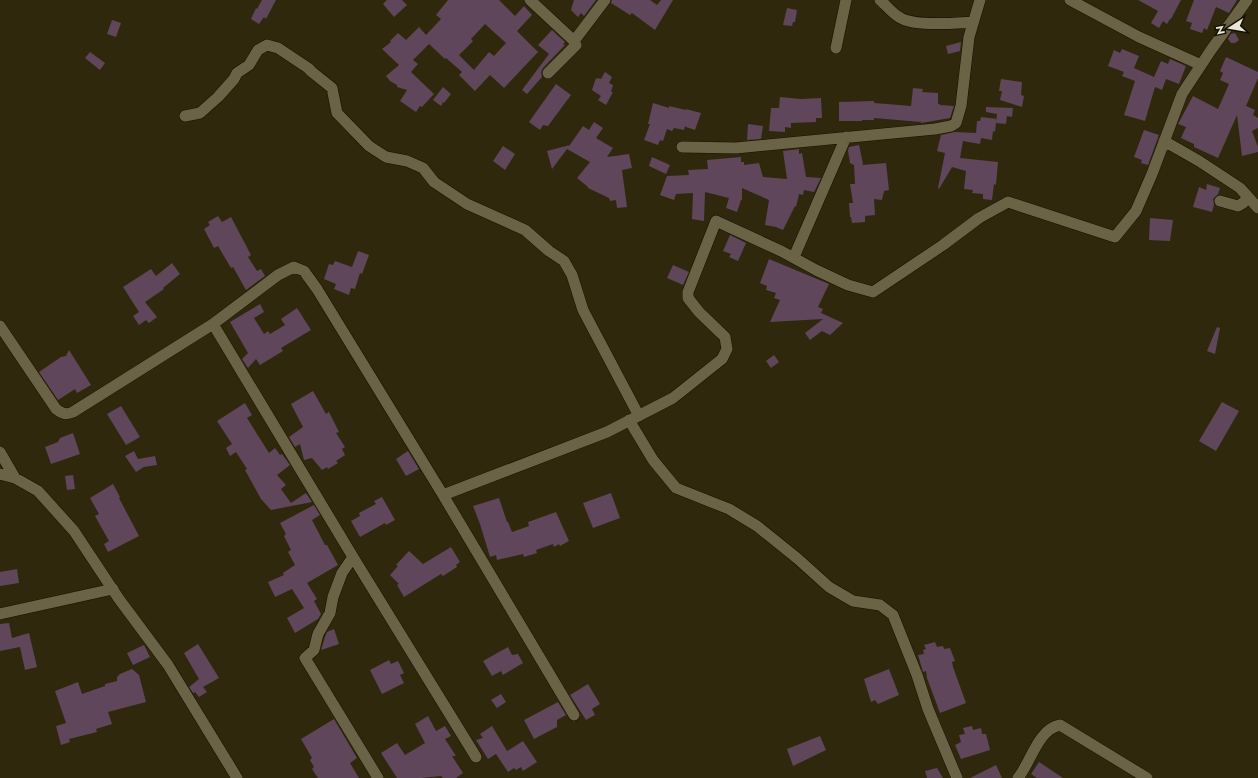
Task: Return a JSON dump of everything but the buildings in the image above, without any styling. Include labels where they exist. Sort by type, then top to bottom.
[{"type":"street","points":[[530,0],[574,41],[576,45],[548,73]]},
{"type":"street","points":[[574,41],[605,0]]},
{"type":"street","points":[[836,48],[846,0]]},
{"type":"street","points":[[880,0],[899,18],[912,22],[941,24],[973,22]]},
{"type":"street","points":[[682,147],[736,148],[935,129],[952,126],[956,123],[961,106],[969,36],[980,0]]},
{"type":"street","points":[[1070,0],[1139,37],[1200,65]]},
{"type":"street","points":[[443,495],[608,432],[673,398],[722,359],[727,349],[725,337],[699,312],[688,298],[688,292],[716,221],[848,285],[873,292],[943,245],[979,218],[1008,202],[1115,237],[1136,211],[1182,94],[1200,65],[1247,0]]},
{"type":"street","points":[[185,116],[200,113],[218,98],[234,79],[237,73],[249,65],[258,50],[267,45],[278,48],[308,68],[332,88],[336,113],[369,146],[386,157],[407,161],[423,168],[434,182],[467,204],[525,230],[549,251],[564,261],[572,275],[583,310],[653,460],[676,488],[729,509],[757,526],[798,559],[829,587],[853,601],[880,605],[893,615],[917,676],[928,709],[957,778]]},
{"type":"street","points":[[794,258],[846,137]]},
{"type":"street","points":[[1164,141],[1199,161],[1240,188],[1258,208]]},
{"type":"street","points":[[1220,201],[1238,206],[1248,197]]},
{"type":"street","points":[[0,326],[56,410],[64,414],[68,414],[213,324],[278,275],[294,267],[304,272],[317,289],[443,495],[574,715]]},
{"type":"street","points":[[213,324],[353,557],[476,757]]},
{"type":"street","points":[[0,452],[15,478]]},
{"type":"street","points":[[0,474],[15,478],[38,491],[74,531],[113,589],[168,665],[237,778]]},
{"type":"street","points":[[353,557],[342,573],[333,597],[330,613],[318,634],[314,650],[305,658],[378,778]]},
{"type":"street","points":[[0,614],[113,589]]},
{"type":"street","points":[[1018,778],[1043,735],[1051,728],[1060,725],[1147,778]]}]
